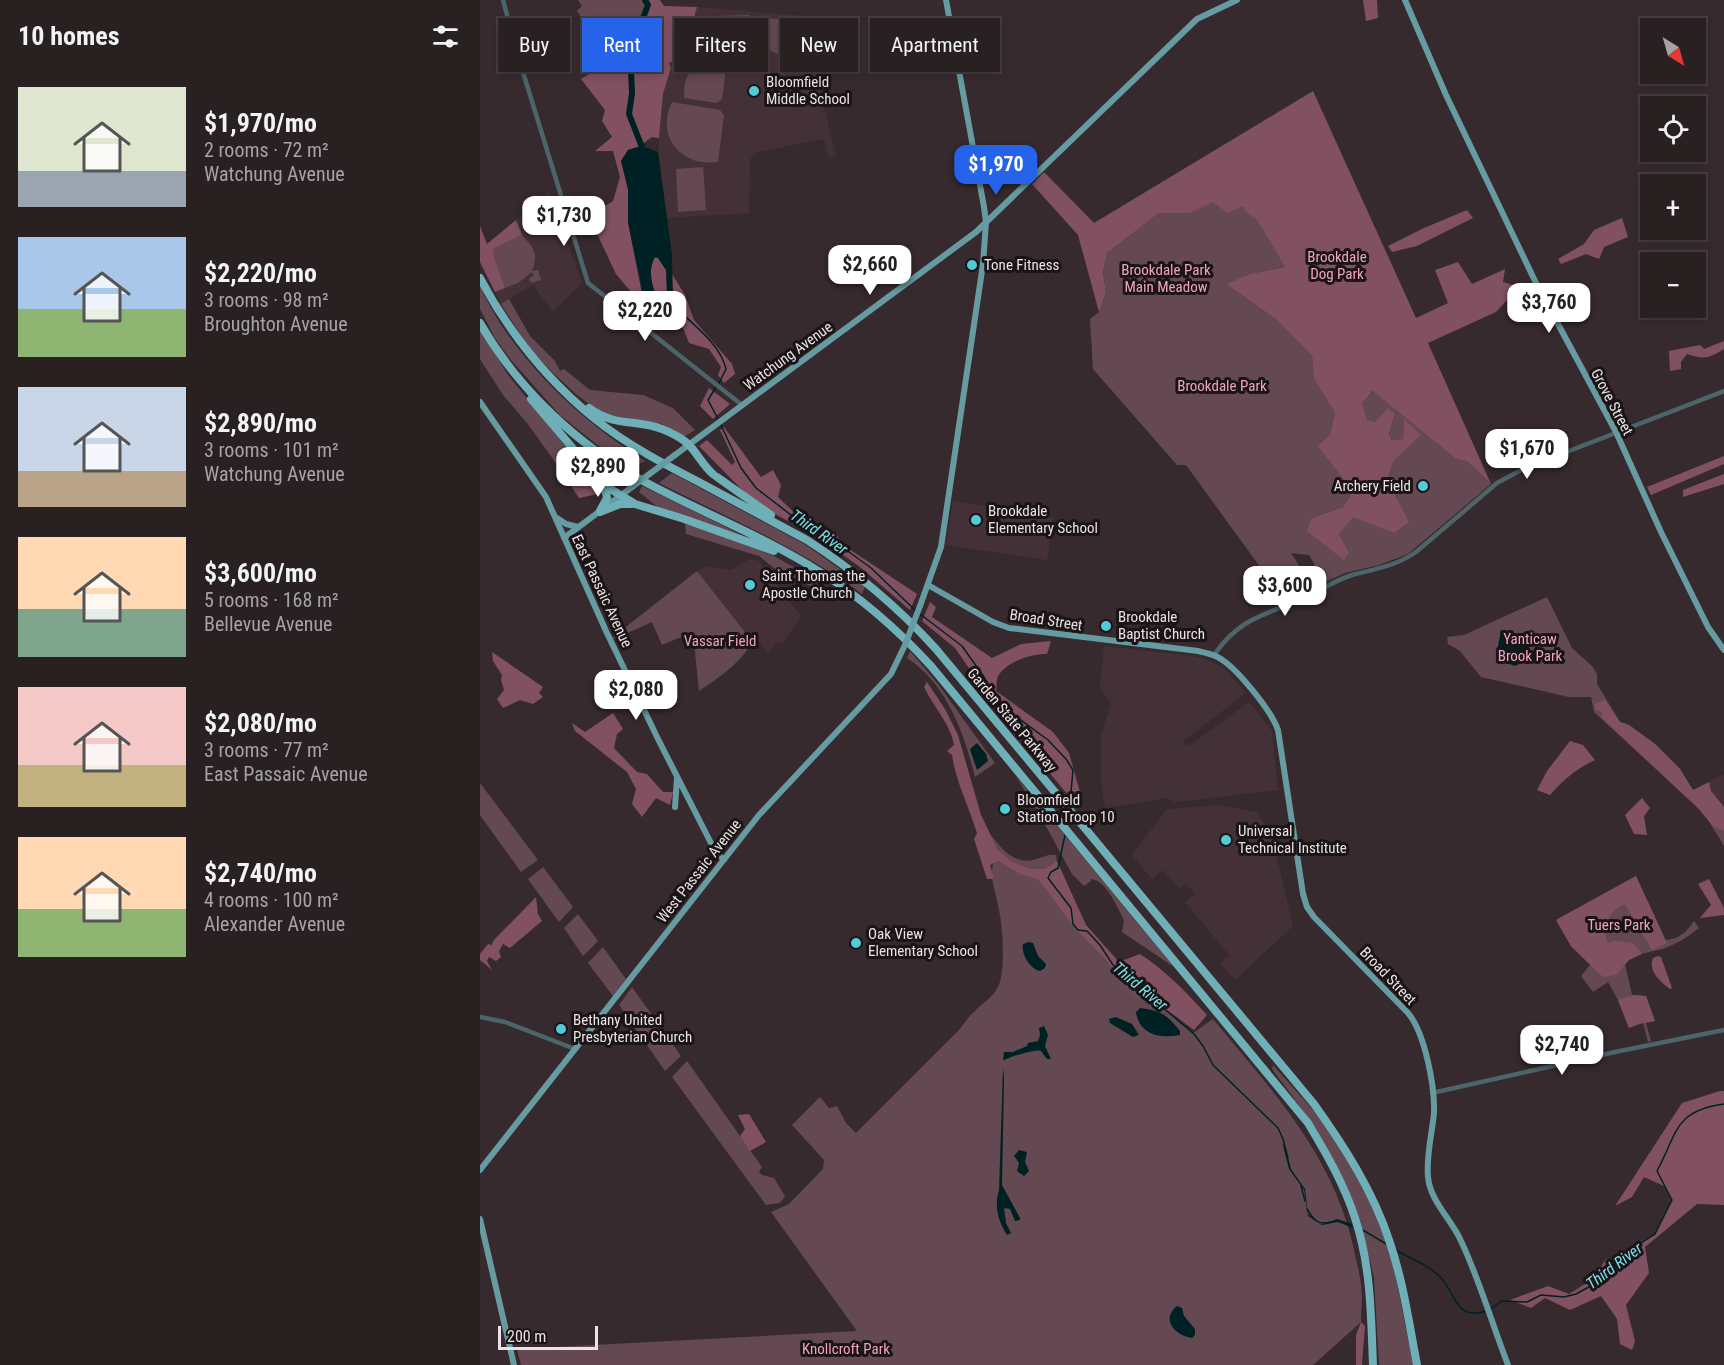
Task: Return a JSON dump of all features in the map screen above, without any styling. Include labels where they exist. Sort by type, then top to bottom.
[{"type":"highway","name":"Garden State Parkway","points":[[480,278],[507,324],[544,371],[579,405],[630,444],[807,540],[857,574],[920,631],[1314,1104],[1353,1162],[1389,1240],[1394,1254],[1417,1365]]},
{"type":"highway","name":"Garden State Parkway","points":[[480,323],[520,379],[564,425],[623,470],[819,571],[861,600],[914,648],[1065,827],[1308,1123],[1335,1172],[1355,1218],[1369,1284],[1373,1365]]},
{"type":"highway","points":[[544,371],[600,416],[615,422],[662,429],[689,445],[716,476],[807,540]]},
{"type":"highway","points":[[520,379],[528,395],[604,485],[639,506]]},
{"type":"highway","points":[[600,512],[607,501],[604,485]]},
{"type":"highway","points":[[600,512],[620,504],[639,506],[682,518],[756,544],[819,571]]},
{"type":"highway","points":[[1369,1365],[1373,1338]]},
{"type":"main road","points":[[928,585],[943,538],[986,222],[946,0]]},
{"type":"main road","name":"Grove Street","points":[[1405,0],[1446,95],[1504,218],[1616,432],[1661,532],[1708,627],[1724,650]]},
{"type":"main road","name":"Watchung Avenue","points":[[564,538],[967,240],[1197,19],[1234,1]]},
{"type":"main road","points":[[967,240],[978,238],[984,245]]},
{"type":"main road","name":"East Passaic Avenue","points":[[480,402],[540,487],[677,778],[715,851],[724,860]]},
{"type":"main road","points":[[553,513],[560,521],[578,527]]},
{"type":"main road","name":"West Passaic Avenue","points":[[482,1167],[776,795],[895,669],[928,585]]},
{"type":"main road","name":"Broad Street","points":[[928,585],[993,622],[1009,628],[1198,651],[1214,655],[1234,669],[1276,724],[1307,907],[1324,929],[1412,1018],[1424,1044],[1434,1113],[1428,1180],[1434,1196],[1461,1240],[1508,1365]]},
{"type":"main road","points":[[675,807],[677,778]]},
{"type":"main road","points":[[715,851],[716,871]]},
{"type":"main road","points":[[480,1219],[514,1365]]},
{"type":"street","points":[[503,0],[588,283],[742,405]]},
{"type":"street","points":[[1214,655],[1231,635],[1257,617],[1307,597],[1341,579],[1404,560],[1503,480],[1525,468],[1724,391]]},
{"type":"street","points":[[480,1017],[505,1022],[575,1049]]},
{"type":"street","points":[[1432,1093],[1724,1030]]},
{"type":"shaded area","name":"Bloomfield Middle School","points":[[697,7],[805,16],[805,18],[780,18],[780,72],[816,72],[836,156],[829,157],[824,139],[757,152],[750,159],[749,213],[667,218],[658,152],[663,94],[671,68],[669,63],[674,61],[674,72],[768,72],[768,18],[694,18]]},
{"type":"shaded area","points":[[549,192],[582,283],[553,312],[533,285],[501,304],[480,262],[480,250]]},
{"type":"shaded area","name":"Brookdale Elementary School","points":[[953,501],[1054,517],[1047,560],[946,545]]},
{"type":"shaded area","points":[[750,559],[759,561],[801,618],[782,643],[777,643],[768,652],[758,641],[752,641],[697,571],[707,566],[731,570]]},
{"type":"shaded area","points":[[1104,646],[1193,656],[1206,659],[1226,670],[1246,693],[1182,742],[1189,746],[1249,702],[1272,731],[1278,790],[1176,802],[1167,798],[1105,808],[1101,782],[1101,735],[1111,704],[1100,688]]},
{"type":"shaded area","points":[[1724,774],[1724,814],[1701,787]]},
{"type":"shaded area","points":[[1218,805],[1256,812],[1271,834],[1293,926],[1235,980],[1220,963],[1229,955],[1185,902],[1195,894],[1186,884],[1179,889],[1163,870],[1152,879],[1132,855],[1167,809]]},
{"type":"green space","points":[[578,0],[643,0],[648,10],[644,18],[582,18],[577,11],[582,6]]},
{"type":"green space","points":[[643,0],[660,0],[664,6],[697,7],[694,18],[674,18],[674,61],[669,63],[671,68],[663,94],[659,138],[652,137],[638,147],[628,150],[621,161],[628,189],[628,223],[642,294],[673,305],[672,274],[685,295],[694,320],[732,364],[735,374],[724,383],[718,375],[721,367],[709,349],[689,343],[683,328],[669,326],[662,318],[648,309],[638,317],[622,306],[632,293],[616,274],[591,221],[591,215],[613,201],[620,177],[613,151],[595,151],[612,137],[602,121],[605,110],[581,79],[592,72],[662,72],[662,18],[644,18],[648,10]]},
{"type":"green space","points":[[1363,0],[1377,0],[1378,18],[1366,21]]},
{"type":"green space","points":[[749,15],[754,18],[715,18],[715,16]]},
{"type":"green space","points":[[768,19],[780,19],[780,55],[769,50]]},
{"type":"green space","points":[[691,72],[726,72],[722,99],[717,103],[684,98],[688,75]]},
{"type":"green space","name":"Brookdale Dog Park","points":[[1313,91],[1416,318],[1448,303],[1435,270],[1458,262],[1472,284],[1505,269],[1503,282],[1523,288],[1513,294],[1496,312],[1428,343],[1491,484],[1468,462],[1455,458],[1373,391],[1362,403],[1367,420],[1375,422],[1388,408],[1395,414],[1389,434],[1392,440],[1403,439],[1404,419],[1421,435],[1394,461],[1387,480],[1409,522],[1394,533],[1353,517],[1339,534],[1349,552],[1344,560],[1307,531],[1312,518],[1343,507],[1350,496],[1348,485],[1318,446],[1330,434],[1335,413],[1314,379],[1312,356],[1277,320],[1226,284],[1249,274],[1285,267],[1256,218],[1246,212],[1242,206],[1228,213],[1213,202],[1190,213],[1159,213],[1107,253],[1103,272],[1106,292],[1099,312],[1078,235],[1032,184],[1045,173],[1094,223]]},
{"type":"green space","points":[[672,102],[720,110],[724,115],[718,162],[693,160],[675,147],[667,127]]},
{"type":"green space","points":[[703,167],[706,210],[678,212],[676,169]]},
{"type":"green space","name":"Brookdale Park","points":[[1213,201],[1242,206],[1246,212],[1256,217],[1285,267],[1249,274],[1226,284],[1277,320],[1312,356],[1314,379],[1335,413],[1330,434],[1319,446],[1348,485],[1350,496],[1343,507],[1312,518],[1349,552],[1339,534],[1353,516],[1394,533],[1387,480],[1394,461],[1421,435],[1404,420],[1403,439],[1393,440],[1389,435],[1395,414],[1375,422],[1367,420],[1361,403],[1374,391],[1455,458],[1468,462],[1491,484],[1408,554],[1379,565],[1345,573],[1325,582],[1309,555],[1291,553],[1307,578],[1295,587],[1300,596],[1285,601],[1186,465],[1177,465],[1093,369],[1090,319],[1099,312],[1106,292],[1103,272],[1107,253],[1159,213],[1190,213]]},
{"type":"green space","points":[[1467,210],[1473,218],[1417,246],[1392,252],[1388,246],[1424,228]]},
{"type":"green space","points":[[1622,218],[1628,237],[1604,247],[1599,259],[1586,254],[1561,264],[1558,259],[1584,244],[1594,230]]},
{"type":"green space","points":[[516,220],[522,235],[495,248],[493,253],[505,288],[495,292],[480,262],[480,226],[487,244]]},
{"type":"green space","points":[[522,235],[530,244],[535,255],[532,271],[538,270],[541,280],[531,283],[529,278],[534,276],[532,272],[518,283],[505,288],[493,253],[495,248]]},
{"type":"green space","points":[[655,257],[666,270],[667,292],[662,297],[656,295],[652,281],[651,271]]},
{"type":"green space","points":[[480,287],[506,332],[552,387],[605,434],[645,461],[633,467],[605,451],[560,415],[511,360],[495,338],[480,309]]},
{"type":"green space","points":[[509,299],[530,336],[555,361],[560,371],[564,369],[590,390],[643,395],[673,408],[695,430],[684,437],[662,424],[602,414],[576,394],[528,347],[501,304]]},
{"type":"green space","points":[[480,330],[508,375],[571,453],[553,459],[503,395],[480,359]]},
{"type":"green space","points":[[1724,341],[1724,349],[1719,352],[1702,357],[1687,354],[1681,362],[1681,369],[1670,371],[1669,351],[1700,345],[1704,349]]},
{"type":"green space","points":[[709,388],[730,404],[713,419],[700,406]]},
{"type":"green space","points":[[724,427],[761,477],[773,470],[781,485],[778,497],[803,521],[829,528],[849,549],[917,594],[910,610],[860,567],[819,538],[755,503],[699,446],[707,440],[732,465],[735,462],[720,430]]},
{"type":"green space","points":[[571,453],[603,493],[579,498],[553,459]]},
{"type":"green space","points":[[1724,456],[1724,464],[1651,495],[1647,487]]},
{"type":"green space","points":[[672,473],[806,545],[865,587],[862,594],[789,548],[659,483]]},
{"type":"green space","points":[[1724,474],[1724,484],[1683,497],[1683,490]]},
{"type":"green space","points":[[642,486],[742,535],[660,509],[639,492]]},
{"type":"green space","points":[[685,524],[718,533],[774,556],[820,582],[817,590],[790,575],[780,573],[759,556],[686,534]]},
{"type":"green space","name":"Vassar Field","points":[[697,571],[752,641],[736,663],[699,691],[693,632],[662,645],[652,622],[614,639],[613,637]]},
{"type":"green space","name":"Yanticaw Brook Park","points":[[1547,597],[1572,648],[1592,666],[1597,674],[1597,684],[1620,722],[1629,725],[1655,744],[1680,769],[1693,790],[1724,814],[1724,846],[1698,808],[1594,712],[1591,697],[1569,697],[1481,677],[1460,651],[1448,644],[1447,637],[1464,635]]},
{"type":"green space","points":[[930,602],[936,607],[932,617],[992,658],[1021,644],[1051,641],[1047,654],[1020,659],[1007,666],[997,678],[996,691],[1053,732],[1069,753],[1080,792],[1077,806],[1030,749],[1022,730],[991,700],[955,648],[922,621]]},
{"type":"green space","points":[[910,651],[938,684],[995,763],[975,777],[952,711],[933,681],[907,658]]},
{"type":"green space","points":[[492,652],[543,687],[539,693],[543,697],[533,704],[520,700],[503,708],[497,699],[504,690],[502,675],[493,661]]},
{"type":"green space","points":[[927,682],[945,709],[958,735],[981,815],[998,850],[1011,861],[1031,869],[1044,869],[1057,861],[1086,925],[1119,962],[1140,954],[1175,982],[1207,1015],[1194,1030],[1152,1002],[1136,996],[1075,928],[1038,879],[1020,874],[999,861],[990,865],[994,879],[987,879],[974,839],[977,833],[952,755],[947,751],[954,745],[952,738],[946,723],[924,687]]},
{"type":"green space","points":[[1605,700],[1620,722],[1629,725],[1655,744],[1680,769],[1693,790],[1709,782],[1711,791],[1724,807],[1724,831],[1713,826],[1698,808],[1602,718],[1602,712],[1595,709],[1595,704]]},
{"type":"green space","points":[[613,713],[623,729],[617,734],[614,748],[637,772],[647,774],[663,792],[673,792],[670,805],[656,798],[642,817],[632,804],[636,789],[627,772],[575,731],[572,723],[585,732]]},
{"type":"green space","points":[[1570,741],[1583,745],[1595,760],[1571,775],[1550,795],[1537,790],[1547,771]]},
{"type":"green space","points":[[1015,775],[1174,967],[1122,932],[1124,920],[1113,899],[1102,885],[1091,879],[1084,886],[1072,874]]},
{"type":"green space","points":[[480,783],[538,860],[521,872],[480,815]]},
{"type":"green space","points":[[1642,798],[1650,808],[1644,816],[1647,835],[1634,834],[1625,815]]},
{"type":"green space","points":[[991,835],[1014,858],[1026,861],[1056,855],[1057,861],[1044,869],[1031,869],[1011,861],[998,850]]},
{"type":"green space","name":"Knollcroft Park","points":[[1000,860],[1038,872],[1147,994],[1193,1033],[1213,1019],[1257,1072],[1298,1126],[1332,1184],[1354,1250],[1362,1294],[1361,1322],[1313,1365],[521,1365],[517,1349],[857,1331],[771,1212],[789,1204],[823,1169],[824,1160],[792,1125],[820,1097],[829,1108],[837,1106],[846,1123],[856,1133],[995,992],[1002,973],[1003,951],[992,870],[993,864]]},
{"type":"green space","points":[[543,867],[573,907],[559,922],[528,879]]},
{"type":"green space","name":"Tuers Park","points":[[1636,876],[1665,940],[1682,934],[1694,921],[1699,928],[1674,944],[1640,954],[1625,964],[1632,995],[1646,996],[1655,1021],[1646,1023],[1651,1041],[1648,1042],[1643,1023],[1629,1028],[1608,982],[1593,992],[1581,976],[1590,965],[1571,946],[1556,920]]},
{"type":"green space","name":"Tuers Park","points":[[1636,876],[1667,943],[1652,950],[1625,904],[1619,907],[1611,915],[1606,925],[1608,943],[1614,941],[1633,943],[1642,954],[1629,960],[1616,975],[1603,977],[1571,946],[1556,920]]},
{"type":"green space","points":[[1709,879],[1724,908],[1724,915],[1700,918],[1711,905],[1698,884]]},
{"type":"green space","points":[[536,897],[538,914],[542,921],[510,948],[503,944],[499,951],[501,957],[496,961],[489,957],[487,961],[492,970],[480,960],[480,954],[488,944],[492,945],[493,941]]},
{"type":"green space","points":[[578,914],[598,941],[583,956],[564,928]]},
{"type":"green space","points":[[603,947],[626,979],[613,996],[588,963]]},
{"type":"green space","points":[[1661,957],[1672,988],[1670,989],[1659,979],[1652,968],[1653,958]]},
{"type":"green space","points":[[632,987],[681,1056],[665,1071],[619,1005]]},
{"type":"green space","points":[[1633,995],[1646,996],[1655,1021],[1629,1028],[1618,1000]]},
{"type":"green space","points":[[687,1061],[762,1167],[759,1172],[774,1178],[785,1196],[780,1203],[766,1205],[672,1077]]},
{"type":"green space","points":[[1273,1065],[1314,1111],[1340,1146],[1370,1199],[1393,1262],[1413,1365],[1379,1365],[1374,1277],[1360,1220],[1343,1180],[1316,1128],[1272,1069]]},
{"type":"green space","points":[[1724,1091],[1724,1205],[1697,1204],[1645,1247],[1649,1273],[1626,1305],[1635,1341],[1632,1350],[1620,1344],[1617,1319],[1601,1296],[1570,1310],[1545,1298],[1531,1308],[1510,1300],[1548,1286],[1569,1294],[1593,1279],[1606,1259],[1621,1257],[1641,1241],[1655,1234],[1672,1200],[1664,1186],[1644,1177],[1632,1197],[1615,1206],[1682,1103]]},
{"type":"green space","points":[[749,1114],[766,1142],[750,1151],[740,1136],[745,1129],[738,1115]]},
{"type":"green space","points":[[1361,1322],[1365,1326],[1362,1365],[1356,1365],[1356,1335]]},
{"type":"water","points":[[638,147],[658,152],[672,255],[673,305],[665,309],[654,306],[644,298],[628,222],[628,189],[621,161],[628,150]],"holes":[[[655,257],[666,270],[667,292],[662,297],[656,295],[651,276],[653,261]]]},
{"type":"water","points":[[1501,630],[1522,637],[1529,649],[1539,656],[1539,659],[1531,658],[1515,666],[1504,662],[1497,651]]},
{"type":"water","points":[[977,743],[986,754],[988,761],[977,770],[970,749]]},
{"type":"water","points":[[1033,943],[1038,956],[1046,964],[1045,968],[1040,971],[1030,964],[1025,956],[1023,944]]},
{"type":"water","points":[[1140,1008],[1163,1014],[1180,1031],[1180,1035],[1159,1036],[1146,1030],[1138,1020],[1136,1012]]},
{"type":"water","points":[[1116,1017],[1132,1024],[1139,1035],[1133,1037],[1110,1023],[1109,1019]]},
{"type":"water","points":[[1044,1026],[1048,1035],[1045,1046],[1051,1059],[1047,1059],[1038,1050],[1003,1061],[1004,1052],[1013,1052],[1027,1046],[1028,1043],[1038,1041],[1039,1028]]},
{"type":"water","points":[[1003,1068],[1002,1185],[1020,1218],[1015,1221],[1010,1209],[1004,1208],[1006,1223],[1011,1233],[1007,1235],[999,1219],[997,1208]]},
{"type":"water","points":[[1282,1142],[1291,1169],[1305,1189],[1308,1214],[1321,1224],[1337,1219],[1352,1224],[1353,1228],[1338,1222],[1322,1225],[1308,1216],[1304,1190],[1289,1169]]},
{"type":"water","points":[[1019,1150],[1027,1152],[1025,1162],[1029,1171],[1024,1176],[1017,1171],[1019,1163],[1014,1156]]},
{"type":"water","points":[[1177,1306],[1182,1308],[1184,1316],[1195,1329],[1195,1335],[1192,1338],[1176,1331],[1170,1322],[1172,1311]]},
{"type":"waterway","name":"Third River","points":[[642,147],[629,114],[632,93],[631,70],[651,49],[648,38],[638,31],[648,5],[645,0]]},
{"type":"waterway","name":"Third River","points":[[673,305],[712,342],[718,351],[726,369],[719,383]]},
{"type":"waterway","name":"Third River","points":[[716,387],[708,400],[718,419]]},
{"type":"waterway","name":"Third River","points":[[720,423],[741,468],[756,488],[800,522],[826,535],[871,568],[916,611]]},
{"type":"waterway","name":"Third River","points":[[920,614],[962,646],[984,677],[999,704],[1048,740],[1066,759],[1073,770],[1070,803]]},
{"type":"waterway","name":"Third River","points":[[1067,827],[1069,814]]},
{"type":"waterway","name":"Third River","points":[[1065,835],[1058,868],[1051,872],[1048,878],[1071,908],[1073,924],[1078,930],[1087,931],[1100,945],[1113,965],[1135,980],[1147,994],[1194,1034],[1213,1065],[1278,1128],[1288,1158]]},
{"type":"waterway","name":"Third River","points":[[1491,1309],[1501,1301],[1527,1302],[1541,1295],[1564,1297],[1576,1294],[1598,1282],[1631,1249],[1655,1234],[1672,1200],[1657,1171],[1674,1135],[1686,1118],[1695,1112],[1724,1104]]},
{"type":"waterway","name":"Third River","points":[[1301,1186],[1305,1201]]},
{"type":"waterway","name":"Third River","points":[[1307,1209],[1316,1221],[1331,1222]]},
{"type":"waterway","name":"Third River","points":[[1361,1229],[1388,1245]]},
{"type":"waterway","name":"Third River","points":[[1394,1249],[1437,1274],[1463,1309],[1476,1313],[1486,1311]]},
{"type":"place","name":"Bloomfield Middle School","points":[[754,91]]},
{"type":"place","name":"Tone Fitness","points":[[972,265]]},
{"type":"place","name":"Archery Field","points":[[1423,486]]},
{"type":"place","name":"Brookdale Elementary School","points":[[976,520]]},
{"type":"place","name":"Saint Thomas the Apostle Church","points":[[750,585]]},
{"type":"place","name":"Brookdale Baptist Church","points":[[1106,626]]},
{"type":"place","name":"Bloomfield Station Troop 10","points":[[1005,809]]},
{"type":"place","name":"Universal Technical Institute","points":[[1226,840]]},
{"type":"place","name":"Oak View Elementary School","points":[[856,943]]},
{"type":"place","name":"Bethany United Presbyterian Church","points":[[561,1029]]},
{"type":"park label","name":"Brookdale Park Main Meadow","points":[[1166,278]]}]
